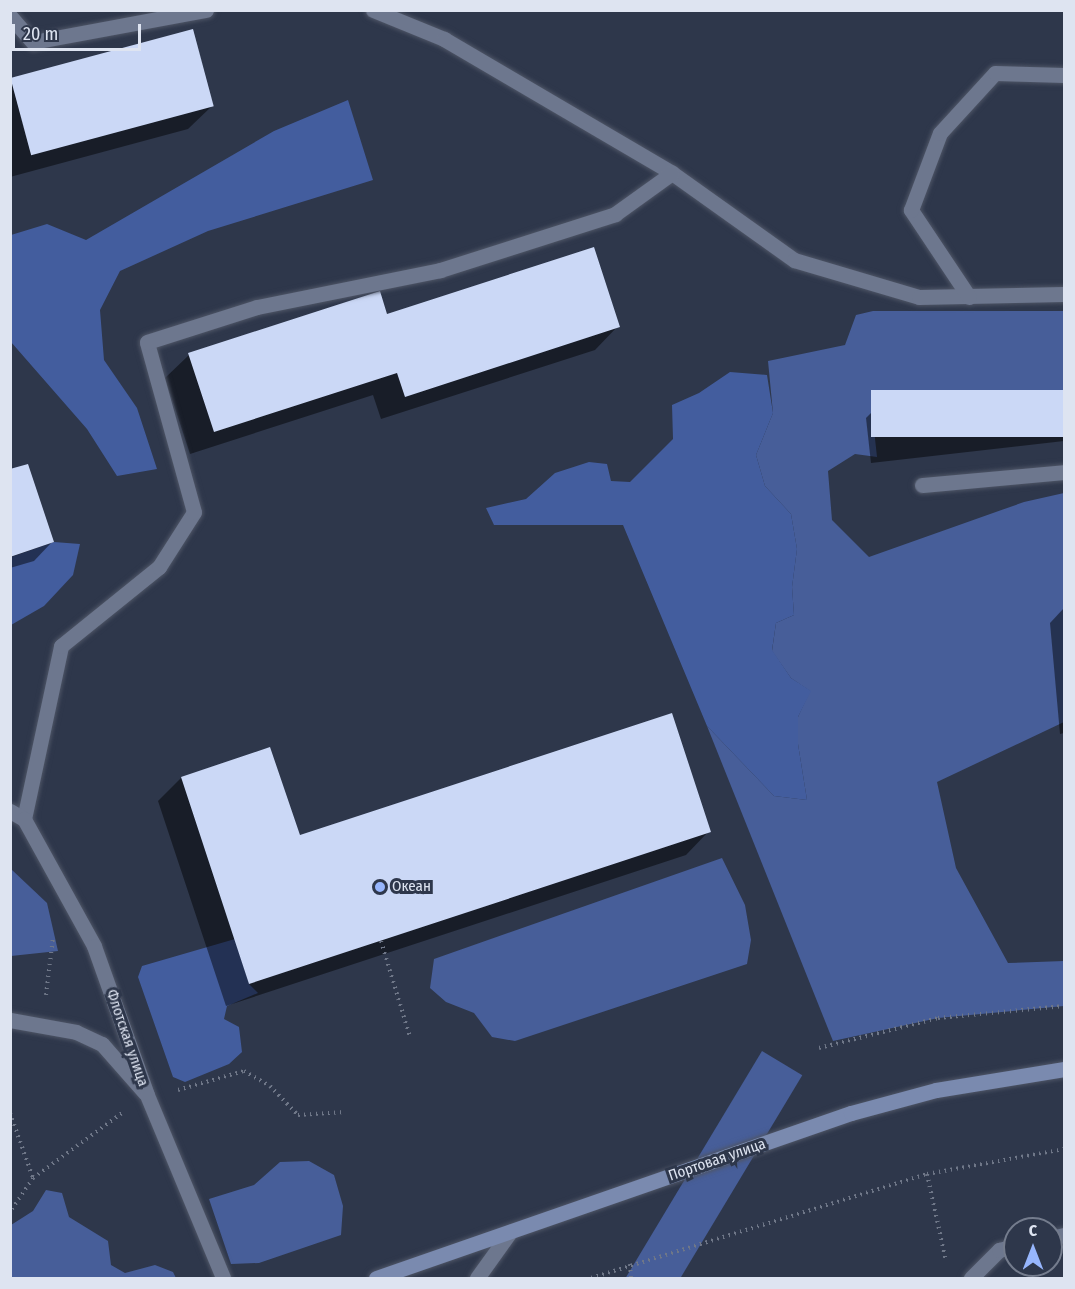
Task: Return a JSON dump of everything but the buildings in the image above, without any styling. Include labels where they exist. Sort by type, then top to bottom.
[{"type":"street","points":[[10,16],[33,42],[206,10]]},
{"type":"street","points":[[373,10],[444,39],[672,173],[794,260],[919,297],[1065,294]]},
{"type":"street","points":[[969,297],[911,210],[940,133],[995,73],[1065,75]]},
{"type":"street","points":[[10,811],[24,819],[61,645],[159,567],[194,512],[147,342],[256,307],[441,270],[615,214],[672,173]]},
{"type":"street","points":[[922,485],[1065,472]]},
{"type":"street","name":"Флотская улица","points":[[24,819],[94,946],[147,1095],[223,1278]]},
{"type":"street","points":[[10,1020],[32,1022],[76,1032],[102,1044],[147,1095]]},
{"type":"street","name":"Портовая улица","points":[[376,1278],[851,1113],[936,1090],[1065,1069]]},
{"type":"street","points":[[477,1278],[510,1232]]},
{"type":"street","points":[[971,1278],[999,1250],[1003,1249]]},
{"type":"path","points":[[32,1022],[48,992],[53,926]]},
{"type":"path","points":[[381,941],[410,1037]]},
{"type":"path","points":[[819,1048],[938,1018],[1065,1006]]},
{"type":"path","points":[[10,1212],[33,1178],[147,1095],[244,1071],[270,1086],[298,1115],[344,1112]]},
{"type":"path","points":[[10,1113],[33,1178]]},
{"type":"path","points":[[591,1278],[630,1264],[927,1174],[1065,1149]]},
{"type":"path","points":[[927,1174],[943,1257]]},
{"type":"path","points":[[630,1264],[631,1278]]},
{"type":"shaded area","points":[[348,100],[373,180],[208,231],[120,271],[100,310],[104,360],[137,408],[157,469],[117,476],[87,429],[11,342],[11,235],[47,224],[86,240],[274,131]]},
{"type":"shaded area","points":[[873,311],[1064,311],[1064,390],[872,411],[877,457],[855,454],[828,471],[832,520],[869,557],[1024,502],[1064,493],[1064,722],[937,782],[956,868],[1008,963],[1064,961],[1064,1006],[938,1018],[833,1041],[707,726],[774,796],[807,800],[798,744],[798,717],[810,691],[791,678],[772,651],[776,623],[794,615],[792,587],[797,549],[791,514],[765,486],[756,455],[773,413],[768,361],[845,345],[856,315]]},
{"type":"shaded area","points":[[730,372],[767,375],[773,413],[756,455],[765,486],[791,514],[797,549],[792,587],[794,615],[776,623],[772,650],[791,678],[811,691],[798,717],[798,744],[807,800],[774,796],[707,726],[623,525],[494,525],[486,508],[526,499],[555,473],[589,462],[607,464],[611,481],[630,482],[673,439],[672,405],[699,393]]},
{"type":"shaded area","points":[[54,542],[80,544],[73,575],[44,606],[11,625],[11,557]]},
{"type":"shaded area","points":[[722,858],[745,905],[751,940],[747,964],[515,1041],[492,1037],[474,1013],[446,1002],[430,988],[434,959]]},
{"type":"shaded area","points":[[11,869],[47,903],[58,951],[11,956]]},
{"type":"shaded area","points":[[235,939],[249,984],[258,993],[227,1006],[224,1019],[239,1027],[242,1052],[229,1064],[185,1082],[173,1077],[138,977],[142,966]]},
{"type":"shaded area","points":[[762,1051],[802,1075],[680,1278],[626,1278]]},
{"type":"shaded area","points":[[309,1161],[334,1175],[343,1206],[341,1235],[259,1263],[231,1264],[209,1199],[254,1185],[280,1162]]},
{"type":"shaded area","points":[[46,1190],[62,1193],[69,1217],[108,1241],[111,1265],[125,1273],[155,1265],[173,1272],[176,1278],[11,1278],[11,1225],[33,1211]]},
{"type":"place","name":"Океан","points":[[380,887]]}]
